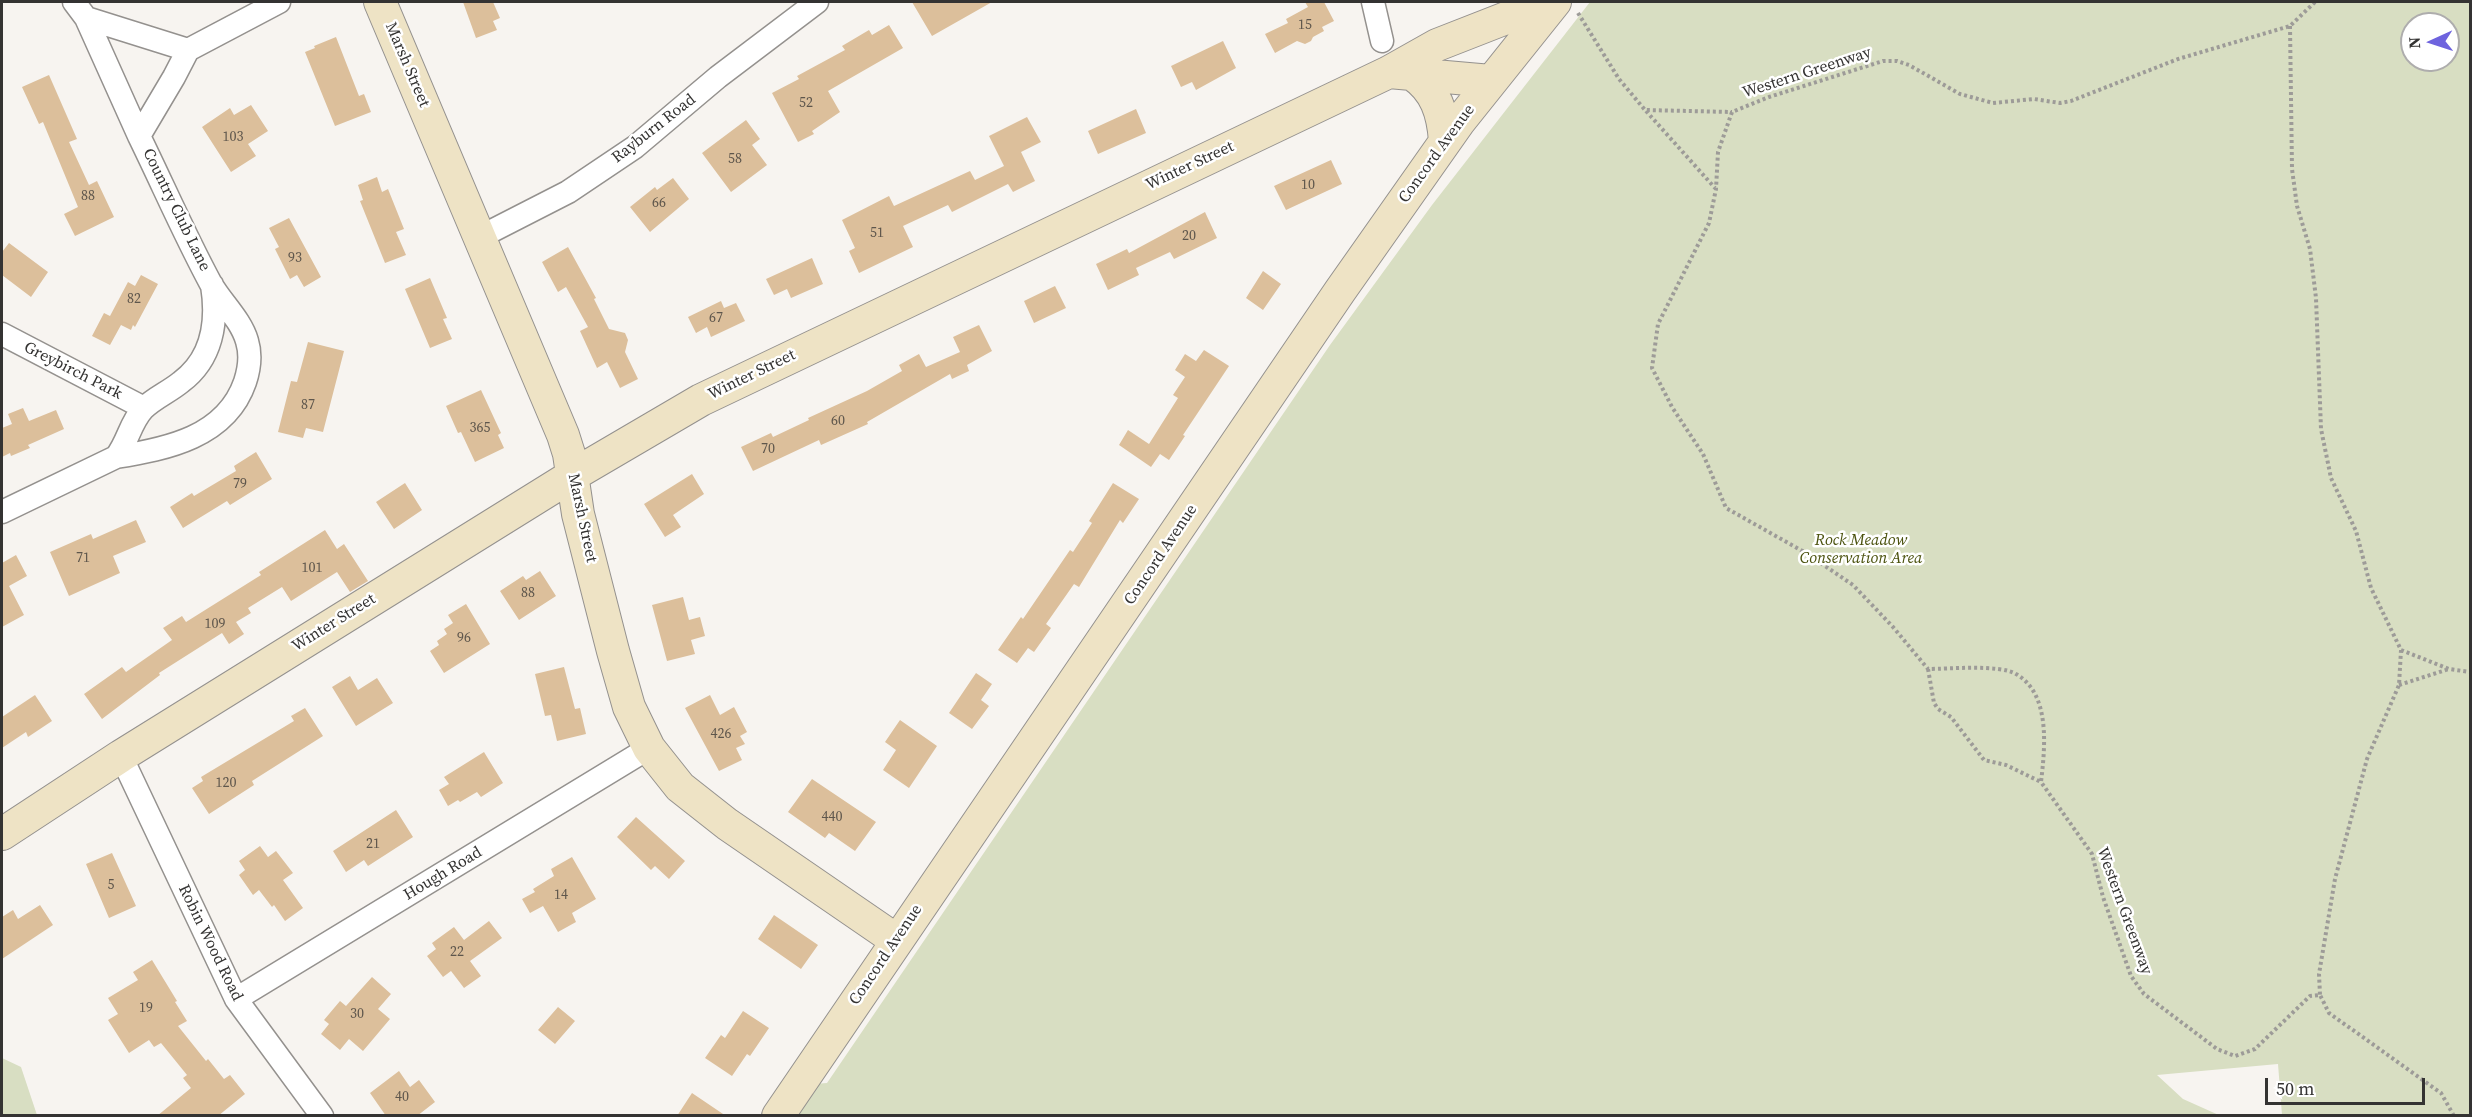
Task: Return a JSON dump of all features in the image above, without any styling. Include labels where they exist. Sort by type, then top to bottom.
[{"type":"main road","name":"Marsh Street","points":[[380,2],[563,435],[573,475],[579,514],[613,651],[629,707],[649,748],[680,787],[727,824],[896,940]]},
{"type":"main road","name":"Winter Street","points":[[2,834],[121,756],[667,418],[736,381],[1400,73],[1437,45],[1547,2]]},
{"type":"main road","name":"Concord Avenue","points":[[778,1116],[896,940],[1445,141],[1498,73],[1566,6]]},
{"type":"main road","points":[[1437,45],[1453,44],[1488,56],[1498,73]]},
{"type":"main road","points":[[1400,73],[1498,73]]},
{"type":"main road","points":[[1400,73],[1425,84],[1435,97],[1441,112],[1445,141]]},
{"type":"street","points":[[188,50],[279,2]]},
{"type":"street","name":"Rayburn Road","points":[[480,237],[568,192],[635,147],[718,77],[817,2]]},
{"type":"street","points":[[1373,2],[1382,41]]},
{"type":"street","name":"Country Club Lane","points":[[80,10],[188,50],[140,136]]},
{"type":"street","name":"Country Club Lane","points":[[2,512],[116,457],[167,447],[205,431],[232,408],[242,393],[247,376],[248,345],[244,332],[212,284],[80,10]]},
{"type":"street","name":"Country Club Lane","points":[[116,457],[123,448],[136,417],[144,408],[195,371],[203,357],[214,324],[215,303],[212,284]]},
{"type":"street","name":"Greybirch Park","points":[[2,334],[144,408]]},
{"type":"street","name":"Hough Road","points":[[236,999],[649,748]]},
{"type":"street","name":"Robin Wood Road","points":[[121,756],[236,999],[322,1116]]},
{"type":"path","name":"Western Greenway","points":[[1928,669],[1893,627],[1853,585],[1806,553],[1726,508],[1703,454],[1672,407],[1652,368],[1659,324],[1709,223],[1716,189],[1719,153],[1732,112],[1769,97],[1883,61],[1910,65],[1960,94],[1993,103],[2034,99],[2060,103],[2071,101],[2178,59],[2290,26],[2315,2]]},
{"type":"path","points":[[1566,6],[1619,80],[1716,189]]},
{"type":"path","points":[[2290,26],[2292,169],[2297,206],[2310,249],[2314,278],[2321,429],[2331,478],[2356,531],[2371,588],[2401,650],[2399,684],[2367,759],[2335,879],[2319,974],[2320,995],[2329,1013],[2441,1093],[2454,1116]]},
{"type":"path","points":[[1645,110],[1732,112]]},
{"type":"path","points":[[2401,650],[2449,669],[2470,672]]},
{"type":"path","points":[[1928,669],[2000,670],[2015,673],[2031,687],[2043,715],[2045,742],[2041,782],[2006,765],[1984,760],[1951,717],[1938,709],[1934,703],[1928,669]]},
{"type":"path","points":[[2399,684],[2449,669]]},
{"type":"path","name":"Western Greenway","points":[[2041,782],[2092,854],[2103,897],[2131,976],[2144,994],[2217,1048],[2235,1056],[2255,1049],[2310,996],[2320,995]]},
{"type":"green space","name":"Rock Meadow Conservation Area","points":[[1590,2],[2470,2],[2470,1115],[2282,1115],[2278,1064],[2157,1075],[2183,1099],[2221,1116],[767,1116],[788,1086],[827,1083],[1330,345],[1432,205]]},
{"type":"green space","points":[[2,1058],[21,1067],[37,1115],[2,1115]]},
{"type":"building","points":[[463,2],[493,2],[500,18],[493,21],[497,30],[476,38]]},
{"type":"building","points":[[912,2],[992,2],[932,36]]},
{"type":"building","points":[[1305,2],[1324,2],[1334,21],[1322,27],[1324,31],[1313,37],[1311,41],[1305,44],[1297,41],[1275,53],[1265,34],[1288,23],[1286,19],[1308,7]]},
{"type":"building","points":[[889,25],[903,48],[828,91],[840,112],[812,131],[814,134],[798,142],[772,93],[799,79],[797,76],[845,50],[842,46],[869,30],[872,35]]},
{"type":"building","points":[[336,37],[359,96],[364,94],[371,112],[335,126],[305,52]]},
{"type":"building","points":[[1223,41],[1236,68],[1196,90],[1192,82],[1181,87],[1171,66]]},
{"type":"building","points":[[49,75],[77,139],[69,142],[89,185],[97,181],[114,217],[75,236],[64,214],[78,207],[43,122],[39,124],[22,87]]},
{"type":"building","points":[[251,105],[268,131],[248,144],[256,156],[231,172],[202,127],[230,108],[234,115]]},
{"type":"building","points":[[1136,109],[1146,133],[1098,154],[1088,131]]},
{"type":"building","points":[[1027,117],[1041,142],[1021,152],[1035,181],[1013,192],[1008,184],[952,212],[948,205],[903,226],[913,247],[859,273],[849,251],[855,248],[842,220],[889,196],[894,206],[970,171],[975,180],[1004,166],[989,136]]},
{"type":"building","points":[[746,120],[760,139],[752,145],[767,165],[731,192],[702,153]]},
{"type":"building","points":[[1331,160],[1342,184],[1286,210],[1274,186]]},
{"type":"building","points":[[377,177],[382,192],[388,189],[404,229],[396,232],[406,255],[385,263],[360,201],[363,200],[358,185]]},
{"type":"building","points":[[673,178],[689,199],[650,232],[630,207],[655,187],[657,190]]},
{"type":"building","points":[[1205,212],[1217,238],[1174,259],[1170,252],[1136,268],[1139,275],[1108,290],[1096,264],[1127,249],[1129,253]]},
{"type":"building","points":[[289,218],[321,277],[304,287],[297,275],[290,279],[275,249],[279,247],[269,228]]},
{"type":"building","points":[[9,243],[48,272],[31,297],[2,275],[2,252]]},
{"type":"building","points":[[568,247],[596,298],[594,299],[609,329],[625,333],[628,340],[625,352],[638,379],[620,388],[607,362],[597,368],[580,331],[588,327],[566,287],[558,292],[542,262]]},
{"type":"building","points":[[812,258],[823,284],[791,298],[787,289],[774,295],[766,279]]},
{"type":"building","points":[[1263,271],[1281,284],[1263,310],[1246,298]]},
{"type":"building","points":[[141,275],[158,284],[135,327],[133,325],[131,330],[121,325],[110,345],[92,336],[104,313],[110,316],[128,282],[135,286]]},
{"type":"building","points":[[430,278],[447,318],[443,319],[452,339],[430,348],[405,289]]},
{"type":"building","points":[[1055,286],[1066,308],[1034,323],[1024,301]]},
{"type":"building","points":[[721,301],[724,308],[736,303],[745,321],[711,337],[707,327],[696,333],[688,317]]},
{"type":"building","points":[[979,325],[992,351],[967,365],[969,371],[952,379],[950,374],[867,422],[868,424],[821,445],[819,440],[753,471],[741,447],[771,433],[773,437],[867,391],[902,371],[899,365],[919,354],[926,367],[960,352],[953,337]]},
{"type":"building","points":[[308,342],[344,351],[323,432],[306,428],[303,438],[278,432],[291,381],[297,382]]},
{"type":"building","points":[[1204,350],[1229,366],[1169,460],[1160,454],[1151,467],[1119,445],[1128,430],[1149,444],[1178,398],[1173,395],[1185,377],[1175,370],[1185,354],[1196,361]]},
{"type":"building","points":[[481,390],[501,433],[498,435],[504,448],[475,462],[446,406]]},
{"type":"building","points":[[23,408],[29,421],[56,410],[64,429],[28,445],[30,448],[11,456],[10,453],[2,457],[2,428],[12,424],[8,414]]},
{"type":"building","points":[[256,452],[272,479],[230,505],[227,501],[183,528],[170,507],[192,493],[194,496],[236,471],[234,466]]},
{"type":"building","points":[[692,474],[704,494],[673,515],[681,527],[665,537],[644,504]]},
{"type":"building","points":[[405,483],[422,510],[394,529],[376,502]]},
{"type":"building","points":[[1113,483],[1139,499],[1123,523],[1120,520],[1079,587],[1074,584],[1046,624],[1051,628],[1034,652],[1028,648],[1017,663],[998,650],[1021,617],[1023,619],[1070,550],[1073,552],[1092,523],[1089,521]]},
{"type":"building","points":[[136,520],[146,542],[113,556],[120,573],[69,596],[50,552],[91,534],[93,539]]},
{"type":"building","points":[[325,530],[337,549],[344,544],[368,581],[350,592],[337,572],[291,601],[282,587],[248,608],[251,613],[236,622],[244,634],[229,644],[222,633],[159,673],[160,675],[102,719],[84,694],[122,667],[126,672],[172,640],[163,628],[182,616],[186,622],[261,575],[259,572]]},
{"type":"building","points":[[16,555],[27,576],[9,586],[24,615],[2,627],[2,563]]},
{"type":"building","points":[[540,571],[556,596],[519,620],[500,591],[523,576],[526,580]]},
{"type":"building","points":[[683,597],[689,620],[700,617],[705,636],[691,640],[695,654],[667,661],[652,605]]},
{"type":"building","points":[[466,604],[490,644],[444,673],[430,651],[439,645],[437,641],[447,634],[444,629],[453,623],[448,615]]},
{"type":"building","points":[[564,667],[575,709],[580,708],[586,734],[557,741],[551,715],[545,716],[535,674]]},
{"type":"building","points":[[976,673],[992,684],[981,700],[989,706],[972,729],[949,713]]},
{"type":"building","points":[[350,676],[358,690],[377,678],[393,703],[356,726],[332,687]]},
{"type":"building","points":[[35,695],[52,721],[28,737],[26,732],[2,748],[2,717]]},
{"type":"building","points":[[710,695],[720,715],[734,707],[747,732],[740,736],[745,744],[736,748],[742,760],[719,771],[685,708]]},
{"type":"building","points":[[305,708],[323,736],[252,781],[254,785],[209,814],[192,788],[203,781],[201,777],[294,721],[291,716]]},
{"type":"building","points":[[900,720],[937,746],[909,788],[883,770],[896,750],[885,742]]},
{"type":"building","points":[[484,752],[503,783],[481,797],[477,792],[448,806],[439,790],[449,784],[444,777]]},
{"type":"building","points":[[812,779],[876,822],[855,851],[829,833],[825,838],[788,812]]},
{"type":"building","points":[[396,810],[413,837],[368,866],[364,860],[346,872],[333,851]]},
{"type":"building","points":[[636,817],[685,861],[669,879],[655,866],[651,870],[617,837]]},
{"type":"building","points":[[260,846],[268,857],[276,851],[293,873],[283,880],[303,908],[285,921],[274,905],[272,907],[259,890],[253,895],[239,875],[245,870],[239,861]]},
{"type":"building","points":[[112,853],[136,906],[109,918],[86,864]]},
{"type":"building","points":[[572,857],[596,899],[572,913],[576,922],[558,932],[543,906],[530,913],[522,899],[535,892],[533,889],[554,876],[551,869]]},
{"type":"building","points":[[40,905],[53,925],[2,959],[2,917],[13,910],[18,919]]},
{"type":"building","points":[[774,915],[818,945],[801,969],[758,939]]},
{"type":"building","points":[[489,921],[502,938],[470,961],[481,976],[464,988],[451,971],[443,977],[427,956],[436,949],[432,943],[454,927],[464,940]]},
{"type":"building","points":[[152,960],[187,1021],[178,1026],[206,1061],[208,1059],[224,1079],[230,1075],[245,1094],[218,1116],[157,1116],[191,1088],[183,1078],[187,1075],[161,1043],[154,1047],[149,1040],[129,1053],[108,1020],[118,1014],[108,998],[138,980],[133,972]]},
{"type":"building","points":[[372,977],[391,994],[378,1009],[390,1019],[363,1051],[349,1039],[340,1050],[321,1034],[329,1024],[324,1020],[340,1001],[346,1006]]},
{"type":"building","points":[[558,1007],[575,1021],[555,1044],[538,1030]]},
{"type":"building","points":[[743,1011],[769,1028],[750,1056],[747,1054],[732,1076],[705,1058],[721,1035],[725,1038]]},
{"type":"building","points":[[399,1071],[410,1087],[419,1080],[435,1102],[417,1116],[386,1116],[370,1093]]},
{"type":"building","points":[[692,1093],[726,1116],[677,1116]]}]
